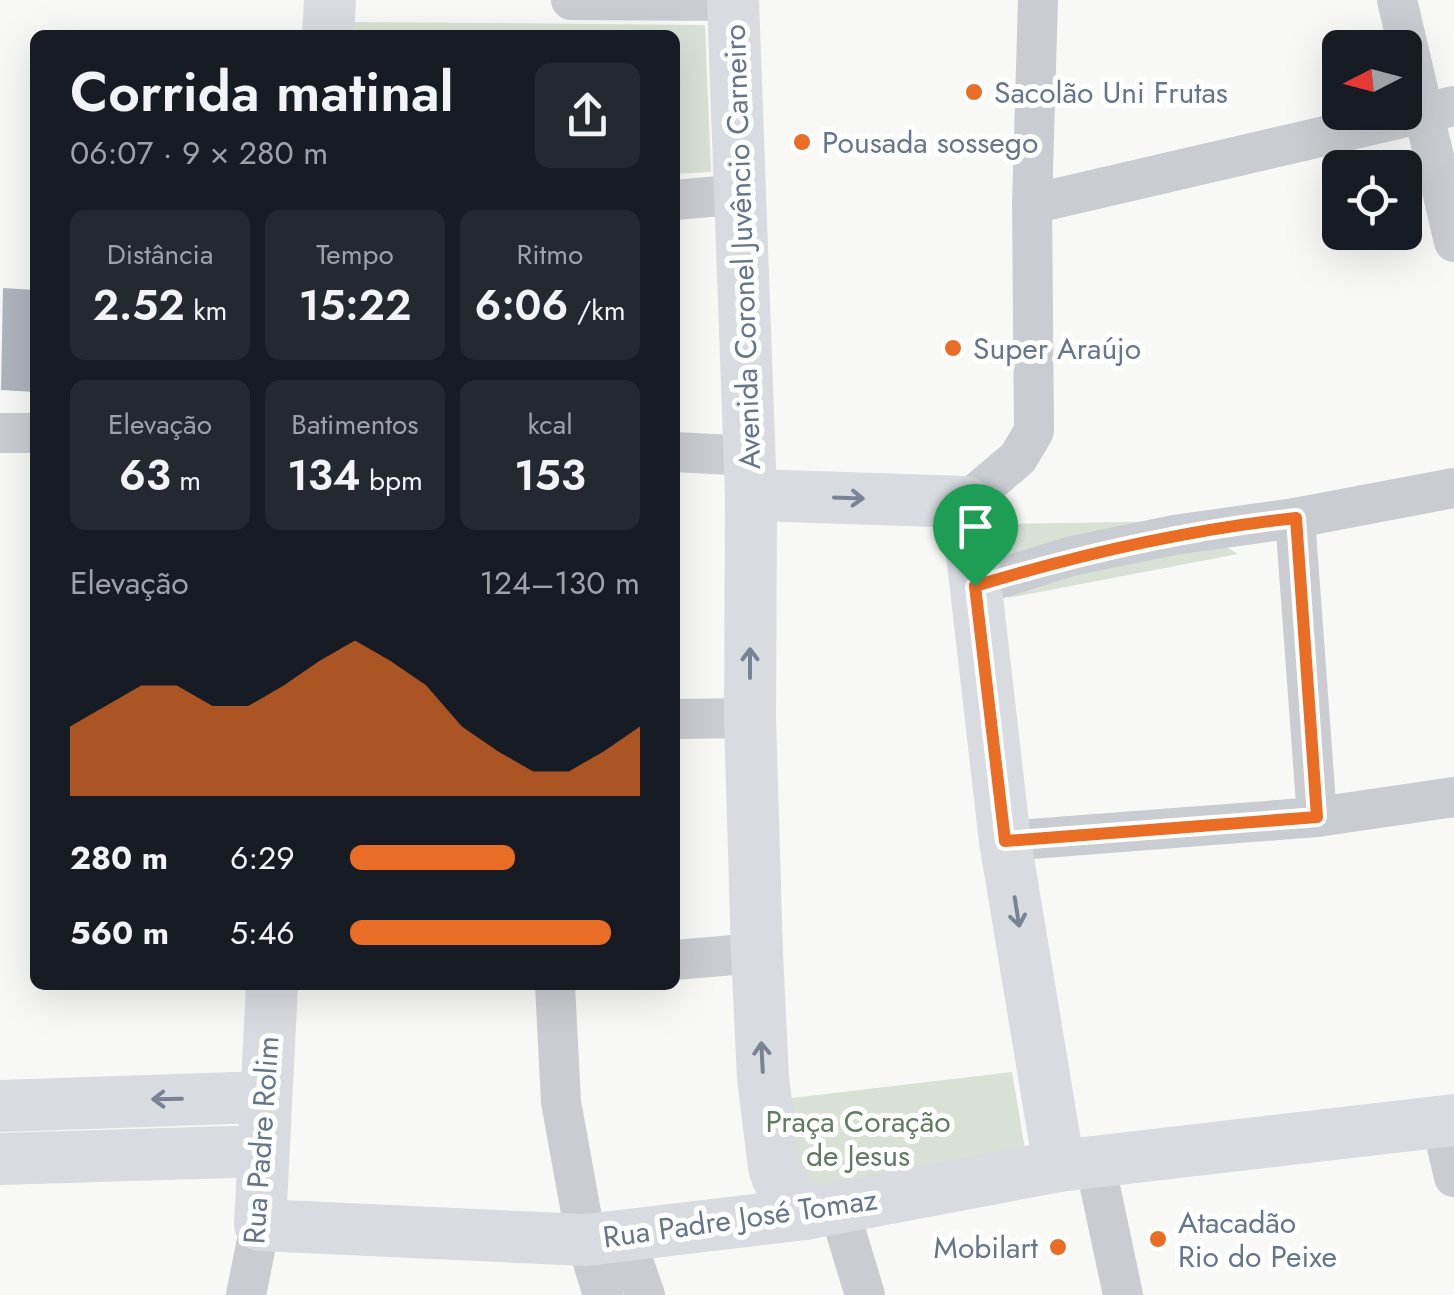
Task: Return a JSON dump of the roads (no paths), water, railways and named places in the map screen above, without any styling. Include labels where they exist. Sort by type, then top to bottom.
[{"type":"main road","points":[[328,30],[330,0]]},
{"type":"main road","name":"Avenida Coronel Juvêncio Carneiro","points":[[733,1],[751,475],[750,718],[763,1078],[778,1179],[821,1210]]},
{"type":"main road","points":[[751,475],[966,502],[1005,841],[1077,1165]]},
{"type":"main road","name":"Rua Padre Rolim","points":[[260,1225],[272,990]]},
{"type":"main road","points":[[0,1106],[264,1097]]},
{"type":"main road","name":"Rua Padre José Tomaz","points":[[260,1225],[606,1239],[821,1210],[1077,1165],[1447,1120]]},
{"type":"main road","points":[[0,1159],[262,1150]]},
{"type":"street","points":[[571,0],[733,1]]},
{"type":"street","points":[[966,502],[1018,458],[1034,431],[1032,204],[1038,0]]},
{"type":"street","points":[[1398,0],[1439,109],[1454,242]]},
{"type":"street","points":[[1032,204],[1439,109]]},
{"type":"street","points":[[680,200],[742,194]]},
{"type":"street","points":[[0,433],[30,433]]},
{"type":"street","points":[[680,454],[751,475]]},
{"type":"street","points":[[975,586],[1122,545],[1454,488]]},
{"type":"street","points":[[1296,518],[1317,817]]},
{"type":"street","points":[[680,718],[750,718]]},
{"type":"street","points":[[1005,841],[1317,817],[1454,797]]},
{"type":"street","points":[[680,960],[757,953]]},
{"type":"street","points":[[555,990],[561,1102],[606,1239],[645,1295]]},
{"type":"street","points":[[1447,1120],[1454,1177]]},
{"type":"street","points":[[1077,1165],[1123,1295]]},
{"type":"street","points":[[821,1210],[865,1295]]},
{"type":"street","name":"Rua Padre Rolim","points":[[246,1295],[260,1225]]},
{"type":"street","points":[[603,1295],[606,1239]]},
{"type":"place","name":"Sacolão Uni Frutas","points":[[974,92]]},
{"type":"place","name":"Pousada sossego","points":[[802,142]]},
{"type":"place","name":"Super Araújo","points":[[953,348]]},
{"type":"place","name":"Atacadão Rio do Peixe","points":[[1158,1239]]},
{"type":"place","name":"Mobilart","points":[[1058,1247]]},
{"type":"park label","name":"Praça Coração de Jesus","points":[[858,1138]]}]
